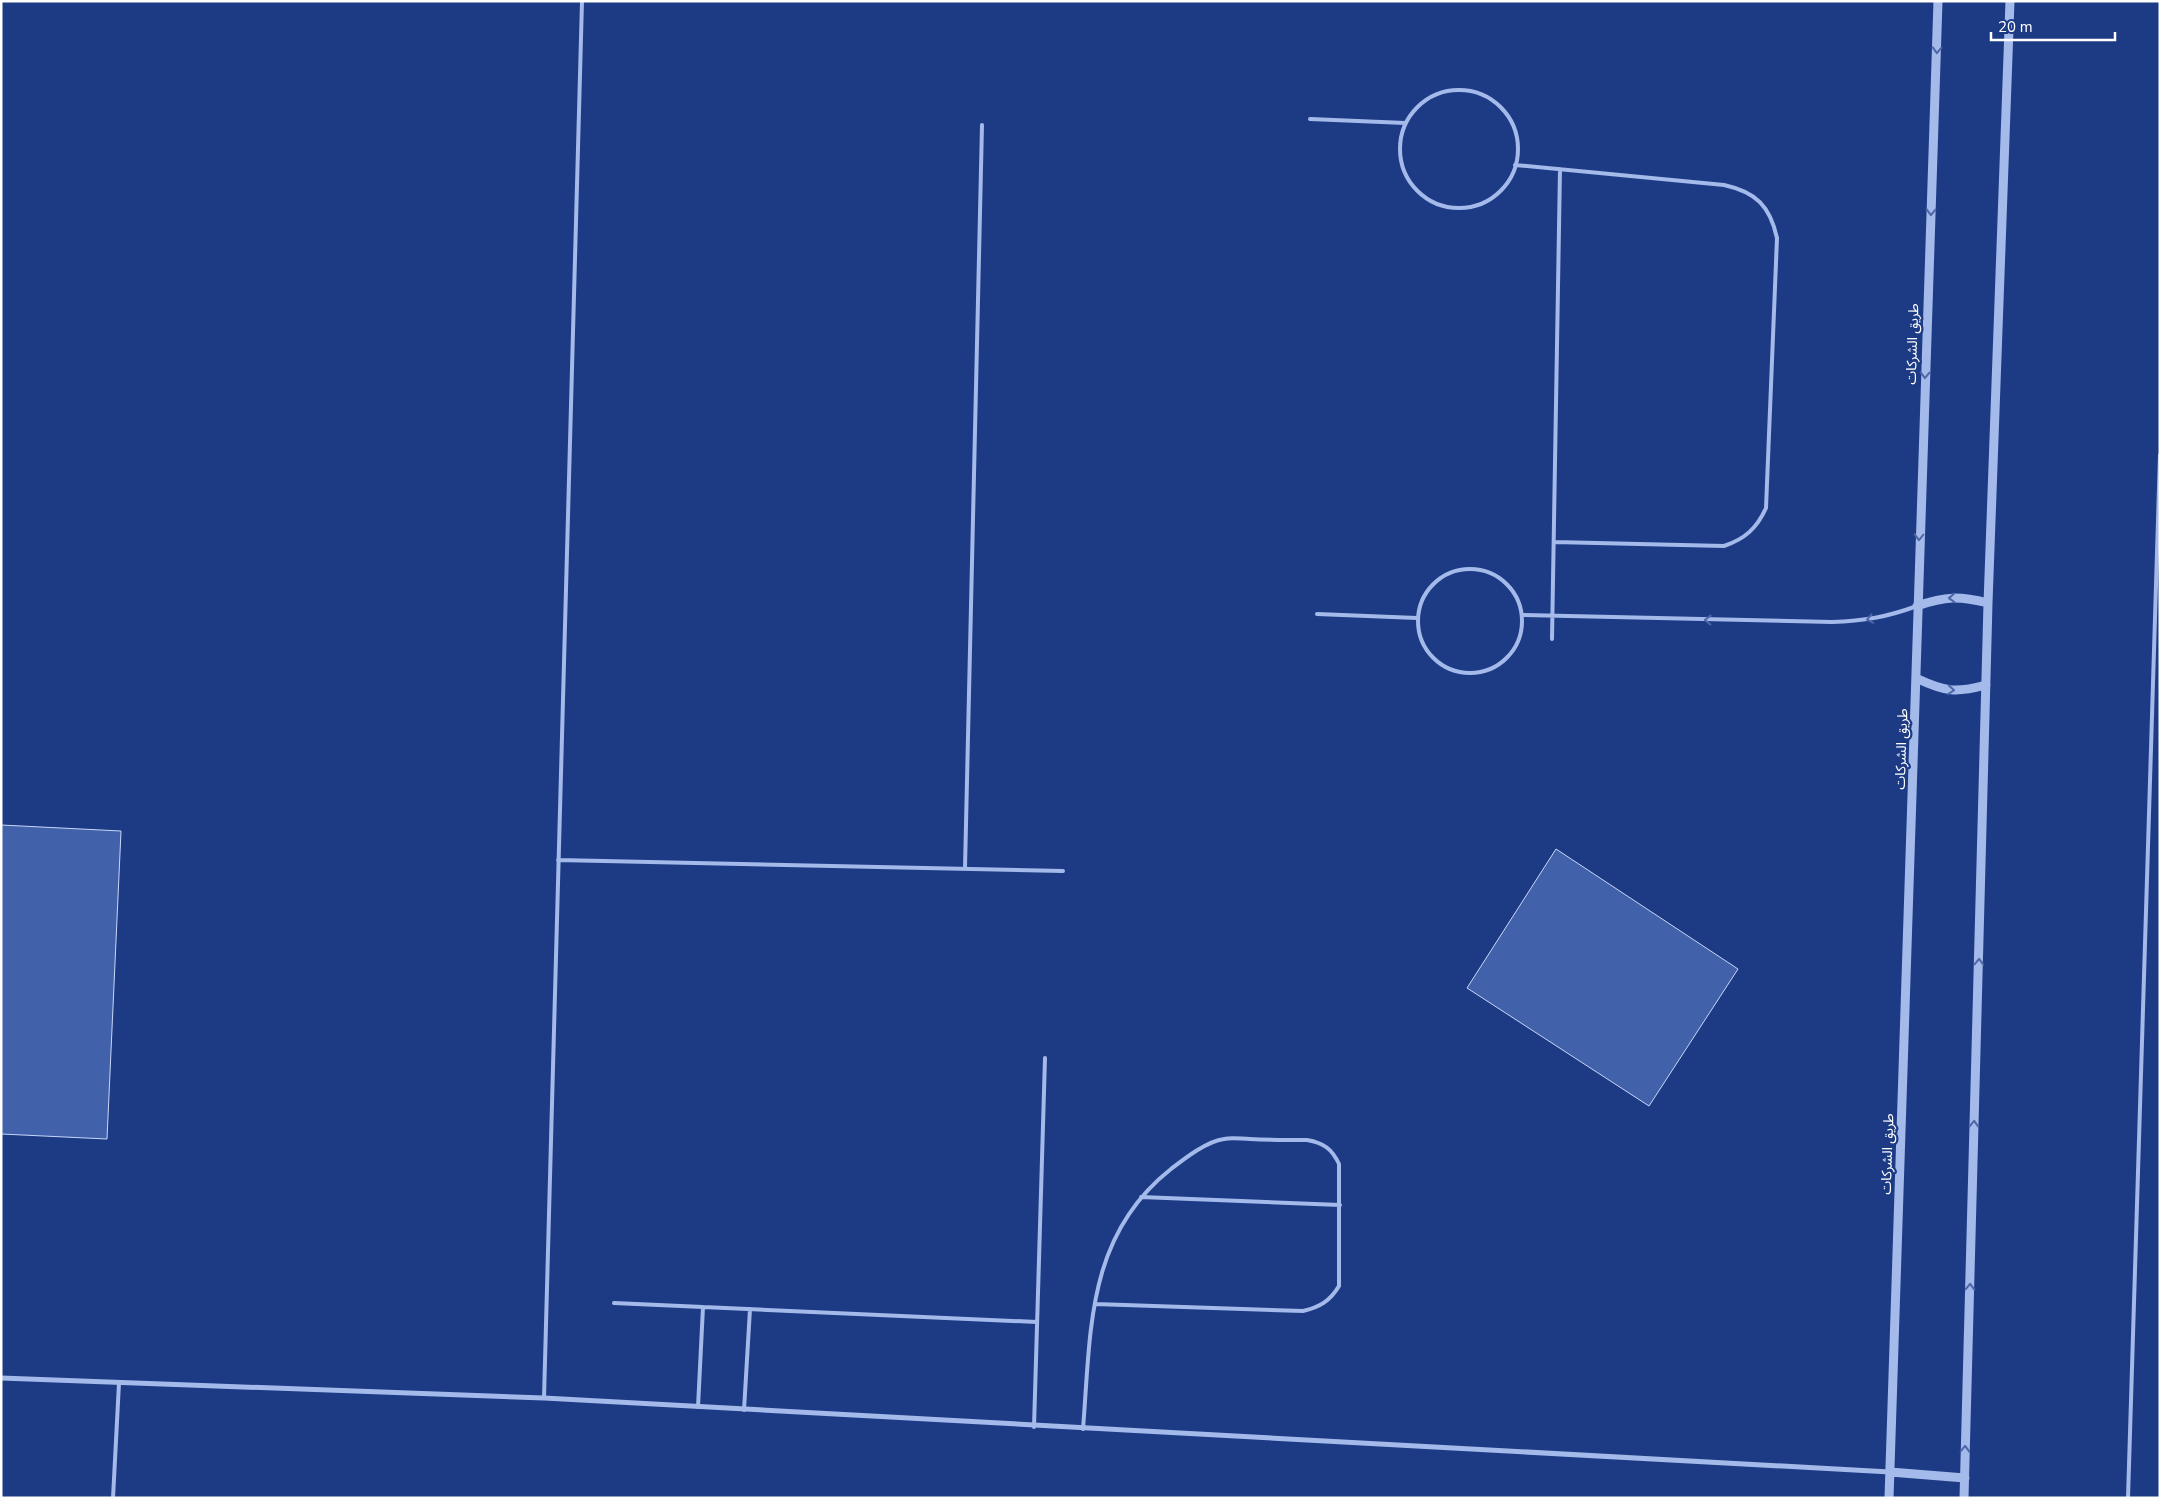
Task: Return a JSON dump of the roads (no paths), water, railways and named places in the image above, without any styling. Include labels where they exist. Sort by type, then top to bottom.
[{"type":"street","name":"طريق الشركات","points":[[1889,1498],[1918,679],[1917,606],[1938,1]]},
{"type":"street","points":[[1964,1498],[1988,603],[2010,1]]},
{"type":"street","points":[[1917,606],[1940,598],[1964,597],[1988,603]]},
{"type":"street","points":[[1918,679],[1939,689],[1963,691],[1986,685]]},
{"type":"street","points":[[1,1378],[544,1398],[1084,1430],[1890,1472],[1964,1478]]},
{"type":"lane","points":[[544,1398],[582,1]]},
{"type":"lane","points":[[1454,89],[1474,91],[1493,100],[1507,114],[1516,134],[1518,154],[1513,174],[1501,191],[1484,203],[1464,208],[1444,206],[1425,198],[1410,183],[1402,164],[1400,143],[1405,124],[1417,107],[1434,95],[1454,89]]},
{"type":"lane","points":[[1310,119],[1405,124]]},
{"type":"lane","points":[[965,868],[982,125]]},
{"type":"lane","points":[[1515,165],[1715,184],[1739,188],[1765,206],[1774,221],[1777,238],[1766,508],[1759,523],[1747,536],[1724,546],[1554,542]]},
{"type":"lane","points":[[1552,639],[1560,169]]},
{"type":"lane","points":[[2128,1498],[2160,456]]},
{"type":"lane","points":[[1459,569],[1477,569],[1494,574],[1507,584],[1518,599],[1522,615],[1520,638],[1512,653],[1500,665],[1485,672],[1468,674],[1451,671],[1437,663],[1425,651],[1419,635],[1417,618],[1420,601],[1430,586],[1443,576],[1459,569]]},
{"type":"lane","points":[[1522,615],[1832,622],[1864,621],[1891,615],[1917,606]]},
{"type":"lane","points":[[1317,614],[1417,618]]},
{"type":"lane","points":[[558,860],[1063,871]]},
{"type":"lane","points":[[1034,1427],[1045,1058]]},
{"type":"lane","points":[[1084,1430],[1095,1304],[1103,1266],[1118,1230],[1141,1197],[1158,1179],[1178,1163],[1200,1149],[1223,1139],[1307,1140],[1327,1146],[1335,1154],[1339,1164],[1339,1286],[1325,1303],[1303,1311],[1095,1304]]},
{"type":"lane","points":[[1141,1197],[1340,1205]]},
{"type":"lane","points":[[614,1303],[1037,1322]]},
{"type":"lane","points":[[698,1407],[703,1307]]},
{"type":"lane","points":[[744,1410],[750,1309]]},
{"type":"lane","points":[[114,1498],[119,1383]]}]
